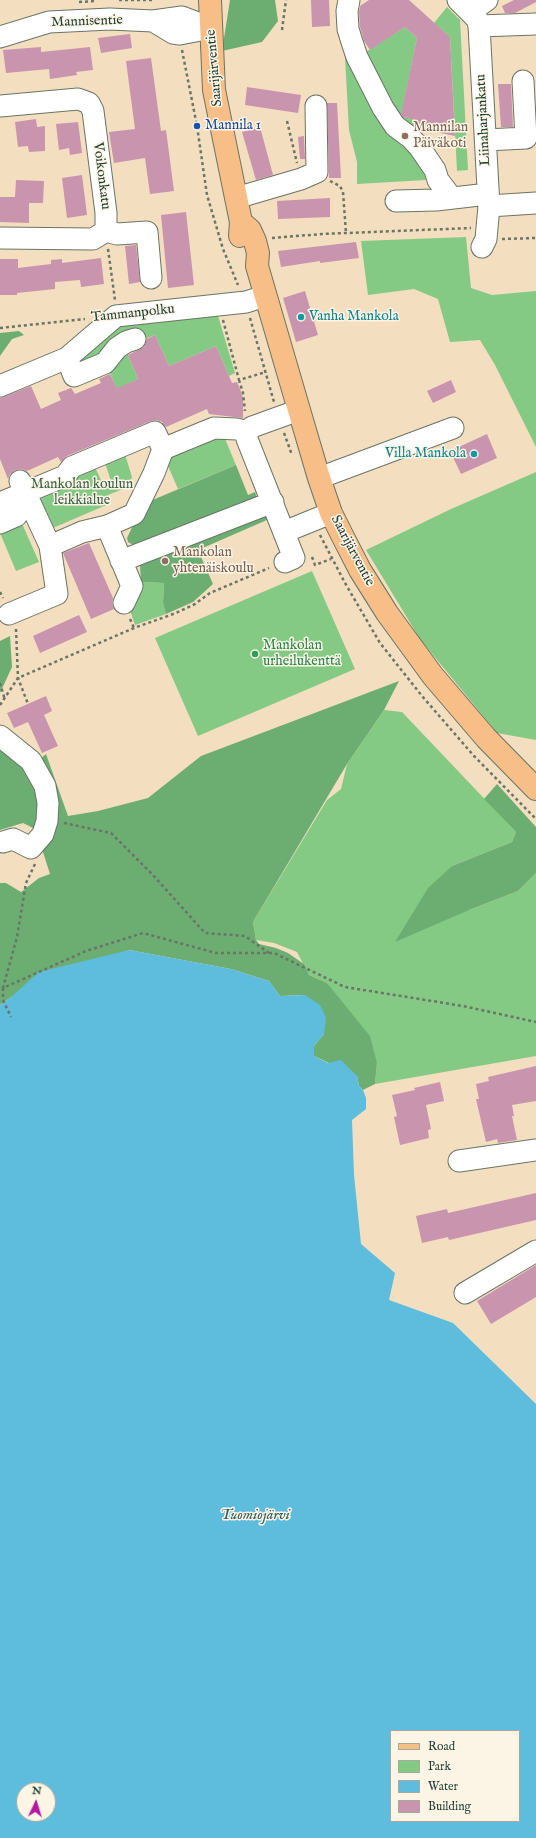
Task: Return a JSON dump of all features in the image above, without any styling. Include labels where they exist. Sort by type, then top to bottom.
[{"type":"main road","name":"Saarijärventie","points":[[212,9],[214,90],[241,222],[239,235],[240,245],[247,257],[257,266],[265,296],[289,414],[319,478],[332,512],[360,570],[387,614],[433,676],[486,738],[536,789]]},
{"type":"street","points":[[349,0],[347,11],[348,29],[357,56],[376,94],[395,126],[411,138],[420,148],[434,170],[438,180],[451,197]]},
{"type":"street","name":"Mannisentie","points":[[0,37],[49,22],[110,19],[153,21],[182,17],[212,9]]},
{"type":"street","points":[[474,9],[536,24]]},
{"type":"street","name":"Liinaharjankatu","points":[[474,9],[486,140],[488,200],[484,243]]},
{"type":"street","points":[[486,140],[526,138],[523,81]]},
{"type":"street","name":"Voikonkatu","points":[[0,106],[78,99],[89,103],[93,111],[106,213],[106,231]]},
{"type":"street","points":[[236,198],[309,175],[316,106]]},
{"type":"street","points":[[396,202],[451,197],[536,203]]},
{"type":"street","points":[[0,238],[93,239],[106,231],[118,234],[147,232],[151,278]]},
{"type":"street","name":"Tammanpolku","points":[[116,316],[246,302],[265,296]]},
{"type":"street","points":[[0,386],[67,358],[116,316]]},
{"type":"street","points":[[67,358],[74,376],[105,363],[118,348],[126,342],[135,339]]},
{"type":"street","points":[[163,449],[214,428],[237,429],[289,414]]},
{"type":"street","points":[[248,425],[247,438],[294,558],[286,562]]},
{"type":"street","points":[[319,478],[452,428]]},
{"type":"street","points":[[0,503],[25,491],[64,476],[72,467],[155,432],[163,449],[154,473],[134,514],[107,526],[82,532],[50,546]]},
{"type":"street","points":[[0,523],[16,516],[25,491]]},
{"type":"street","points":[[13,622],[57,594],[50,546],[25,491]]},
{"type":"street","points":[[121,561],[273,502]]},
{"type":"street","points":[[284,532],[332,512]]},
{"type":"street","points":[[107,526],[132,586],[127,611]]},
{"type":"street","points":[[0,736],[31,761],[45,786],[48,803],[47,821],[43,834],[31,848],[13,839],[3,842]]},
{"type":"street","points":[[459,1161],[536,1150]]},
{"type":"street","points":[[465,1293],[536,1251]]},
{"type":"path","points":[[282,30],[286,0]]},
{"type":"path","points":[[286,121],[309,175],[327,180],[340,186],[343,192],[346,233]]},
{"type":"path","points":[[240,245],[278,237],[473,228],[484,243],[536,238]]},
{"type":"path","points":[[106,231],[116,316]]},
{"type":"path","points":[[219,304],[246,404],[248,425]]},
{"type":"path","name":"Tammanpolku","points":[[0,328],[116,316]]},
{"type":"path","points":[[240,380],[266,372]]},
{"type":"path","points":[[310,552],[315,565],[331,559]]},
{"type":"path","points":[[0,705],[5,700],[18,678],[134,628],[195,604],[210,593],[286,562]]},
{"type":"path","points":[[127,611],[134,628]]},
{"type":"path","points":[[13,622],[18,678],[28,704]]},
{"type":"path","points":[[0,683],[5,700]]},
{"type":"path","points":[[47,821],[71,824],[111,833],[152,874],[205,932],[245,936],[270,953]]},
{"type":"path","points":[[11,1017],[2,1000],[3,988],[17,937],[26,883],[35,864],[31,848]]},
{"type":"path","points":[[3,988],[86,951],[143,933],[216,953],[274,953],[346,987],[463,1006],[536,1022]]},
{"type":"green space","points":[[230,0],[275,0],[278,21],[262,42],[222,51]]},
{"type":"green space","points":[[447,7],[460,20],[468,170],[457,171],[450,37],[434,23]]},
{"type":"green space","points":[[405,27],[417,38],[401,116],[415,120],[414,127],[443,179],[357,184],[357,162],[349,130],[345,57],[361,55]]},
{"type":"green space","points":[[466,237],[471,288],[492,295],[536,291],[536,447],[495,365],[480,340],[450,342],[438,299],[414,289],[368,295],[361,241]]},
{"type":"green space","points":[[216,309],[235,373],[229,376],[216,346],[169,366],[155,335],[145,339],[136,337],[74,365],[113,326]]},
{"type":"green space","points":[[19,331],[24,335],[12,339],[0,356],[0,333]]},
{"type":"green space","points":[[125,348],[138,379],[117,389],[106,364]]},
{"type":"green space","points":[[223,434],[236,465],[178,489],[165,459]]},
{"type":"green space","name":"Mankolan koulun leikkialue","points":[[123,448],[132,477],[128,487],[108,495],[111,503],[46,531],[31,493],[95,467],[104,487],[111,483],[111,481],[103,457]]},
{"type":"green space","points":[[236,465],[248,495],[255,492],[259,503],[135,546],[128,542],[127,538],[143,504]]},
{"type":"green space","points":[[536,472],[536,740],[497,733],[420,639],[366,550],[451,509]]},
{"type":"green space","points":[[263,509],[267,520],[198,550],[213,584],[193,602],[166,614],[163,603],[164,583],[141,582],[140,565]]},
{"type":"green space","points":[[20,519],[39,562],[16,571],[0,533],[0,527]]},
{"type":"green space","name":"Mankolan urheilukenttä","points":[[312,571],[355,669],[198,736],[155,638]]},
{"type":"green space","points":[[141,582],[164,583],[163,603],[166,614],[135,625],[128,604]]},
{"type":"green space","points":[[10,636],[12,667],[0,693],[0,641]]},
{"type":"green space","points":[[399,681],[384,710],[347,764],[253,922],[256,940],[259,944],[276,948],[288,953],[304,964],[309,975],[327,983],[370,1036],[377,1063],[375,1084],[363,1090],[359,1086],[357,1076],[314,1056],[314,1046],[324,1034],[305,995],[280,996],[269,981],[231,969],[129,950],[11,997],[0,1005],[0,883],[6,883],[21,892],[39,878],[50,874],[42,849],[40,759],[46,754],[68,816],[98,811],[148,798],[201,756]]},
{"type":"green space","points":[[384,710],[402,712],[516,832],[512,842],[452,866],[469,910],[518,891],[536,873],[536,1056],[375,1084],[377,1063],[327,983],[309,975],[297,952],[274,943],[256,940],[253,922],[327,800],[341,789],[347,764]]},
{"type":"green space","points":[[0,740],[40,785],[37,830],[23,823],[0,830]]},
{"type":"green space","points":[[497,784],[536,827],[536,873],[518,891],[469,910],[395,942],[428,888],[452,866],[512,842],[516,832],[484,799]]},
{"type":"water","name":"Tuomiojärvi","points":[[129,950],[231,969],[269,981],[280,996],[305,995],[320,1005],[326,1018],[324,1034],[314,1046],[314,1056],[328,1063],[341,1060],[357,1076],[359,1086],[363,1090],[366,1098],[366,1109],[352,1120],[354,1175],[361,1244],[395,1273],[389,1300],[453,1323],[536,1404],[536,1838],[0,1838],[0,1005],[39,972]]},
{"type":"building","points":[[311,0],[329,0],[330,26],[312,27]]},
{"type":"building","name":"Mannilan Päiväkoti","points":[[369,0],[409,0],[450,37],[455,136],[417,128],[414,125],[415,120],[403,117],[401,114],[417,38],[405,27],[370,50],[364,41],[360,27],[359,12],[360,6]]},
{"type":"building","points":[[514,0],[536,0],[536,2],[515,13],[505,13],[502,6]]},
{"type":"building","points":[[130,34],[132,48],[101,53],[98,38]]},
{"type":"building","points":[[41,47],[41,52],[90,47],[93,70],[76,72],[77,75],[50,79],[49,69],[6,73],[3,50]]},
{"type":"building","points":[[151,58],[161,131],[166,130],[174,191],[150,194],[145,158],[114,163],[109,132],[135,129],[126,61]]},
{"type":"building","points":[[498,84],[511,84],[513,127],[501,127]]},
{"type":"building","points":[[247,87],[301,95],[298,113],[245,105]]},
{"type":"building","points":[[327,103],[337,103],[341,178],[329,178]]},
{"type":"building","points":[[36,119],[37,127],[45,126],[45,151],[29,152],[28,146],[18,147],[15,122]]},
{"type":"building","points":[[78,122],[82,153],[70,155],[69,148],[59,150],[56,124]]},
{"type":"building","points":[[260,127],[273,175],[256,180],[242,132]]},
{"type":"building","points":[[304,136],[305,159],[300,159],[298,137]]},
{"type":"building","points":[[82,175],[87,215],[67,218],[62,178]]},
{"type":"building","points":[[16,180],[44,181],[43,203],[29,203],[29,223],[0,222],[0,197],[15,197]]},
{"type":"building","points":[[330,198],[330,217],[278,219],[277,201]]},
{"type":"building","points":[[186,212],[194,285],[168,288],[161,215]]},
{"type":"building","points":[[356,242],[359,258],[320,263],[320,261],[281,267],[278,251]]},
{"type":"building","points":[[136,245],[140,282],[129,284],[125,246]]},
{"type":"building","points":[[101,258],[104,284],[81,287],[80,280],[55,282],[55,289],[17,293],[17,295],[0,295],[0,259],[18,259],[18,268],[51,264],[51,260],[62,259],[62,263]]},
{"type":"building","name":"Vanha Mankola","points":[[305,291],[318,335],[296,342],[283,298]]},
{"type":"building","points":[[155,335],[169,366],[216,346],[232,383],[237,382],[240,389],[243,398],[243,418],[209,414],[207,409],[166,427],[162,422],[157,420],[151,421],[67,456],[61,462],[58,457],[27,471],[21,469],[15,470],[10,474],[8,479],[0,459],[0,398],[31,386],[41,409],[61,400],[58,393],[71,388],[75,394],[101,383],[99,379],[110,374],[117,388],[138,379],[128,355],[144,347],[147,339]]},
{"type":"building","points":[[451,380],[456,392],[433,403],[427,391]]},
{"type":"building","name":"Villa Mankola","points":[[487,434],[497,458],[461,474],[450,451]]},
{"type":"building","points":[[89,543],[113,598],[112,604],[114,609],[91,619],[63,553]]},
{"type":"building","points":[[79,615],[87,632],[40,653],[33,636]]},
{"type":"building","points":[[46,696],[52,711],[44,715],[58,746],[42,753],[28,722],[14,728],[7,713]]},
{"type":"building","points":[[536,1066],[536,1101],[512,1105],[514,1116],[512,1116],[517,1140],[498,1143],[497,1139],[486,1142],[476,1099],[479,1099],[476,1084],[489,1081],[488,1077]]},
{"type":"building","points":[[440,1082],[444,1101],[426,1105],[431,1129],[428,1130],[429,1138],[400,1145],[394,1117],[397,1116],[392,1095]]},
{"type":"building","points":[[536,1193],[536,1220],[449,1240],[448,1237],[422,1243],[416,1216],[447,1209],[448,1213]]},
{"type":"building","points":[[536,1265],[536,1297],[491,1324],[477,1301]]},
{"type":"place","name":"Mannila 1","points":[[197,126]]},
{"type":"place","name":"Mannilan Päiväkoti","points":[[405,136]]},
{"type":"place","name":"Vanha Mankola","points":[[301,317]]},
{"type":"place","name":"Villa Mankola","points":[[474,454]]},
{"type":"place","name":"Mankolan yhtenäiskoulu","points":[[165,561]]},
{"type":"place","name":"Mankolan urheilukenttä","points":[[255,654]]}]
